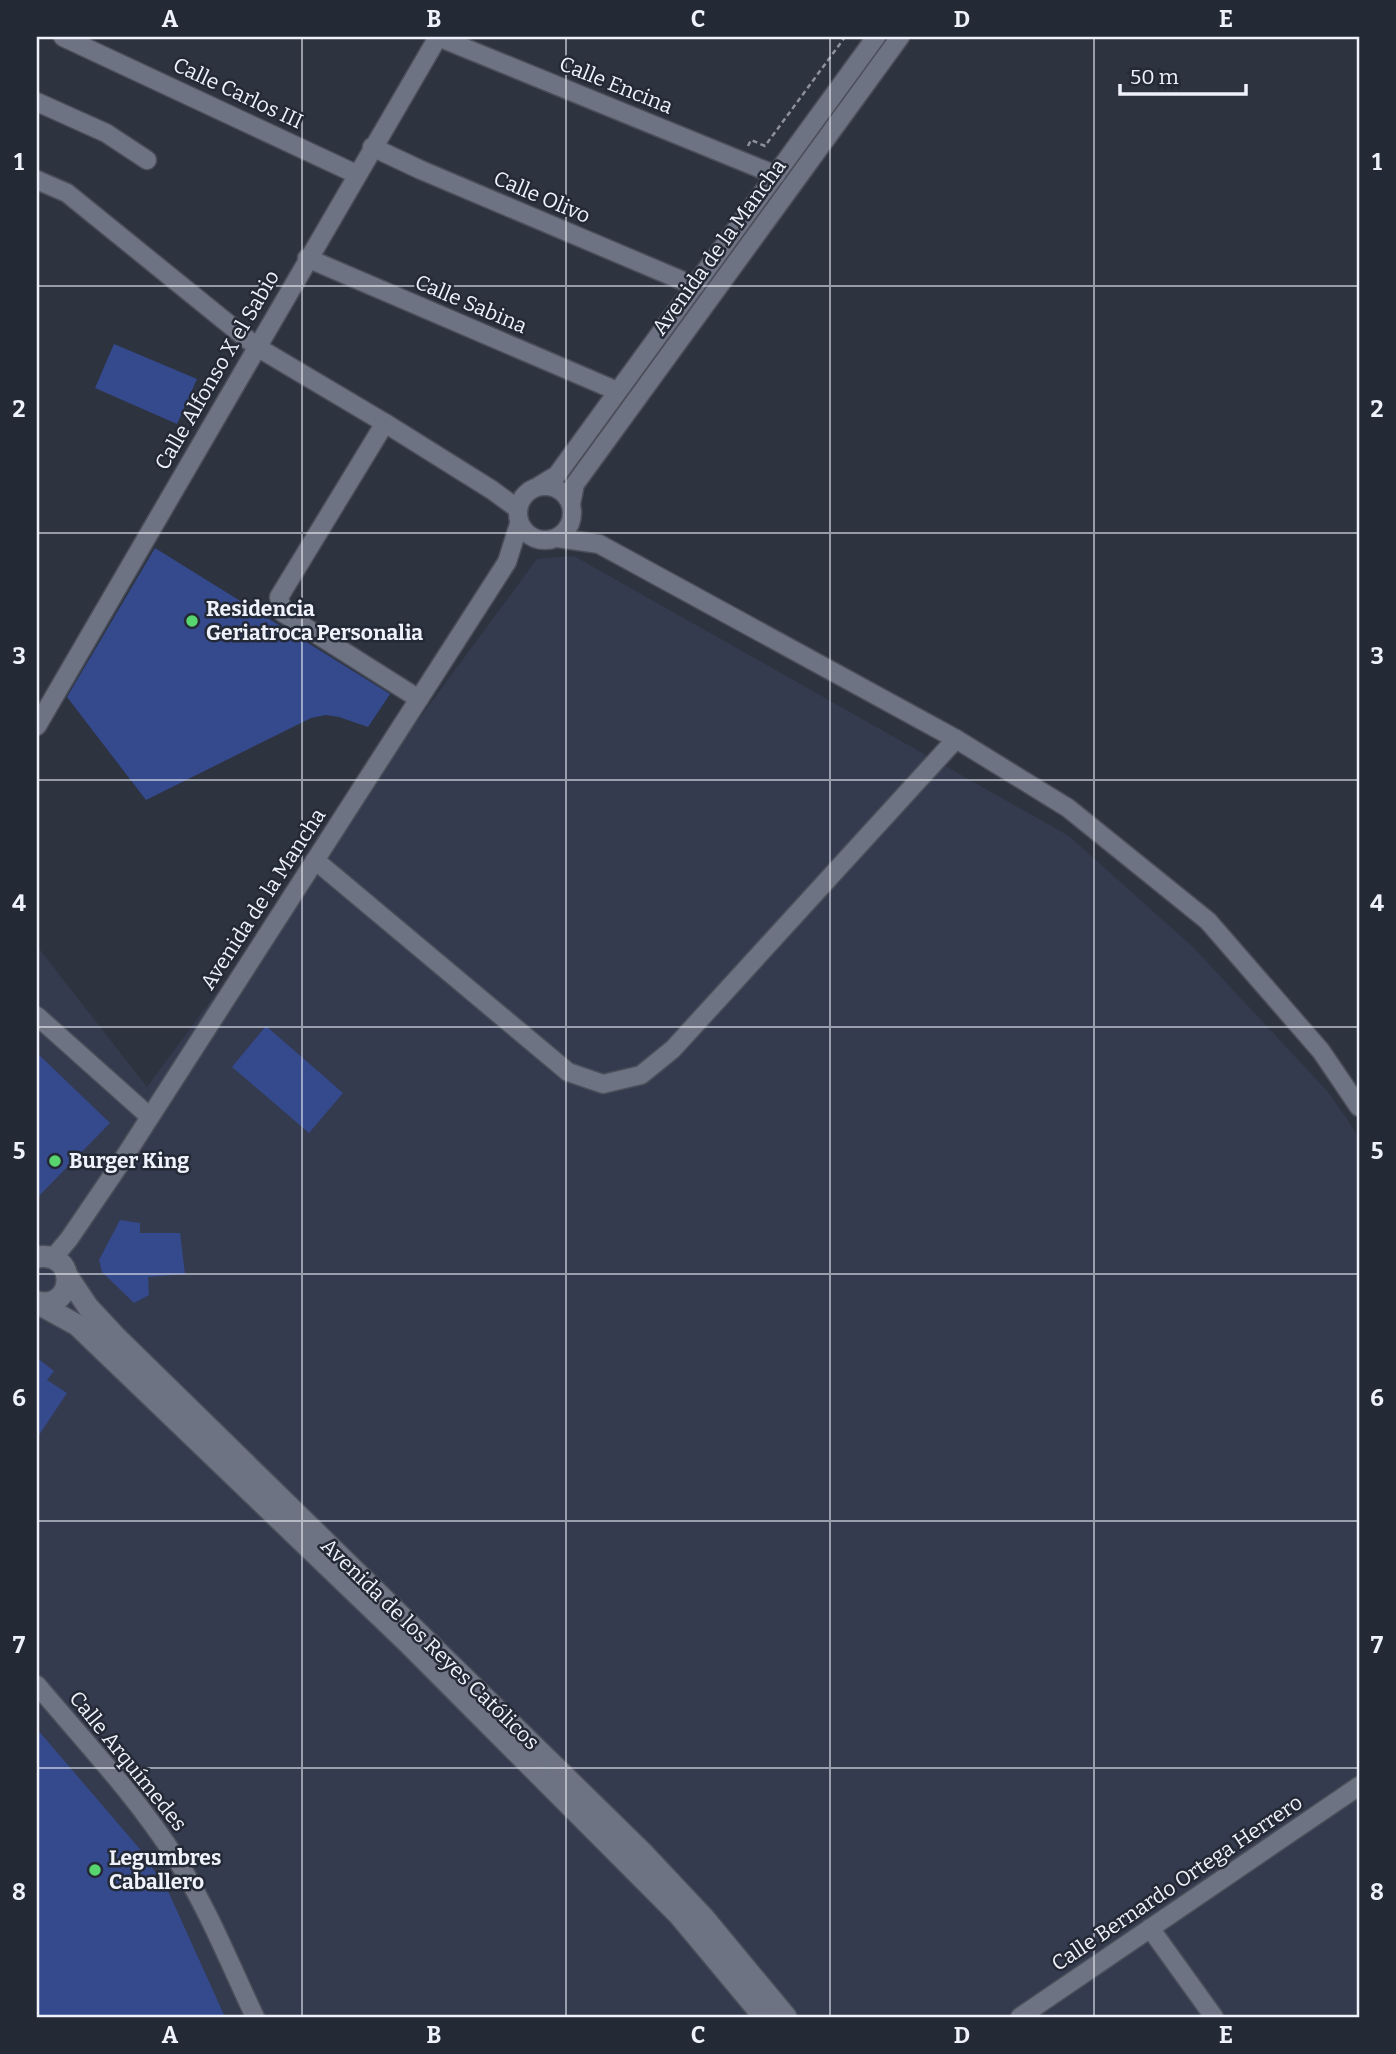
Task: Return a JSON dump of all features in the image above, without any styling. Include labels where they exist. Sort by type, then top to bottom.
[{"type":"street","name":"Calle Carlos III","points":[[63,37],[356,174]]},
{"type":"street","name":"Calle Alfonso X el Sabio","points":[[37,726],[438,37]]},
{"type":"street","name":"Calle Encina","points":[[438,37],[776,175]]},
{"type":"street","name":"Avenida de la Mancha","points":[[43,1256],[77,1227],[507,562],[525,504],[557,475],[876,37]]},
{"type":"street","name":"Avenida de la Mancha","points":[[572,510],[575,484],[900,37]]},
{"type":"street","points":[[37,102],[106,133],[146,160]]},
{"type":"street","name":"Calle Olivo","points":[[372,147],[695,286]]},
{"type":"street","points":[[37,180],[67,193],[257,347],[492,490],[525,504]]},
{"type":"street","name":"Calle Sabina","points":[[307,258],[618,391]]},
{"type":"street","points":[[385,423],[279,597],[283,613],[419,699]]},
{"type":"street","points":[[525,504],[547,485],[562,491],[572,510],[598,544]]},
{"type":"street","points":[[525,504],[528,535],[542,541],[558,538],[598,544],[956,740],[1069,808],[1209,921],[1321,1051],[1359,1107]]},
{"type":"street","points":[[558,538],[570,525],[572,510]]},
{"type":"street","name":"Avenida de la Mancha","points":[[507,562],[534,538]]},
{"type":"street","points":[[315,860],[568,1072],[603,1084],[641,1075],[673,1049],[956,740]]},
{"type":"street","points":[[37,1016],[150,1117]]},
{"type":"street","name":"Avenida de los Reyes Católicos","points":[[43,1256],[60,1262],[88,1307],[134,1354],[642,1852],[704,1918],[786,2017]]},
{"type":"street","points":[[37,1302],[49,1303],[57,1300],[64,1292],[68,1277]]},
{"type":"street","name":"Avenida de los Reyes Católicos","points":[[37,1302],[77,1325],[408,1643],[679,1915],[764,2017]]},
{"type":"street","name":"Calle Arquímedes","points":[[37,1685],[142,1810],[177,1860],[206,1912],[255,2017]]},
{"type":"street","name":"Calle Bernardo Ortega Herrero","points":[[1020,2017],[1359,1786]]},
{"type":"street","points":[[1150,1928],[1214,2017]]},
{"type":"path","points":[[741,161],[751,140],[765,146],[845,37]]},
{"type":"shaded area","points":[[574,556],[1069,836],[1194,948],[1329,1093],[1359,1137],[1359,2017],[37,2017],[37,946],[147,1087],[537,559]]},
{"type":"building","points":[[114,344],[197,379],[177,424],[95,388]]},
{"type":"building","name":"Residencia Geriatroca Personalia","points":[[155,548],[390,694],[368,727],[339,717],[326,715],[311,718],[146,800],[67,697]]},
{"type":"building","points":[[266,1026],[343,1093],[309,1133],[232,1067]]},
{"type":"building","name":"Burger King","points":[[37,1053],[110,1123],[37,1198]]},
{"type":"building","points":[[120,1220],[140,1223],[140,1233],[180,1233],[185,1274],[148,1277],[149,1295],[134,1303],[102,1272],[99,1260]]},
{"type":"building","points":[[37,1358],[54,1371],[47,1380],[67,1393],[37,1438]]},
{"type":"building","name":"Legumbres Caballero","points":[[37,1729],[139,1848],[168,1891],[225,2017],[37,2017]]},
{"type":"place","name":"Residencia Geriatroca Personalia","points":[[192,621]]},
{"type":"place","name":"Burger King","points":[[55,1161]]},
{"type":"place","name":"Legumbres Caballero","points":[[95,1870]]}]
